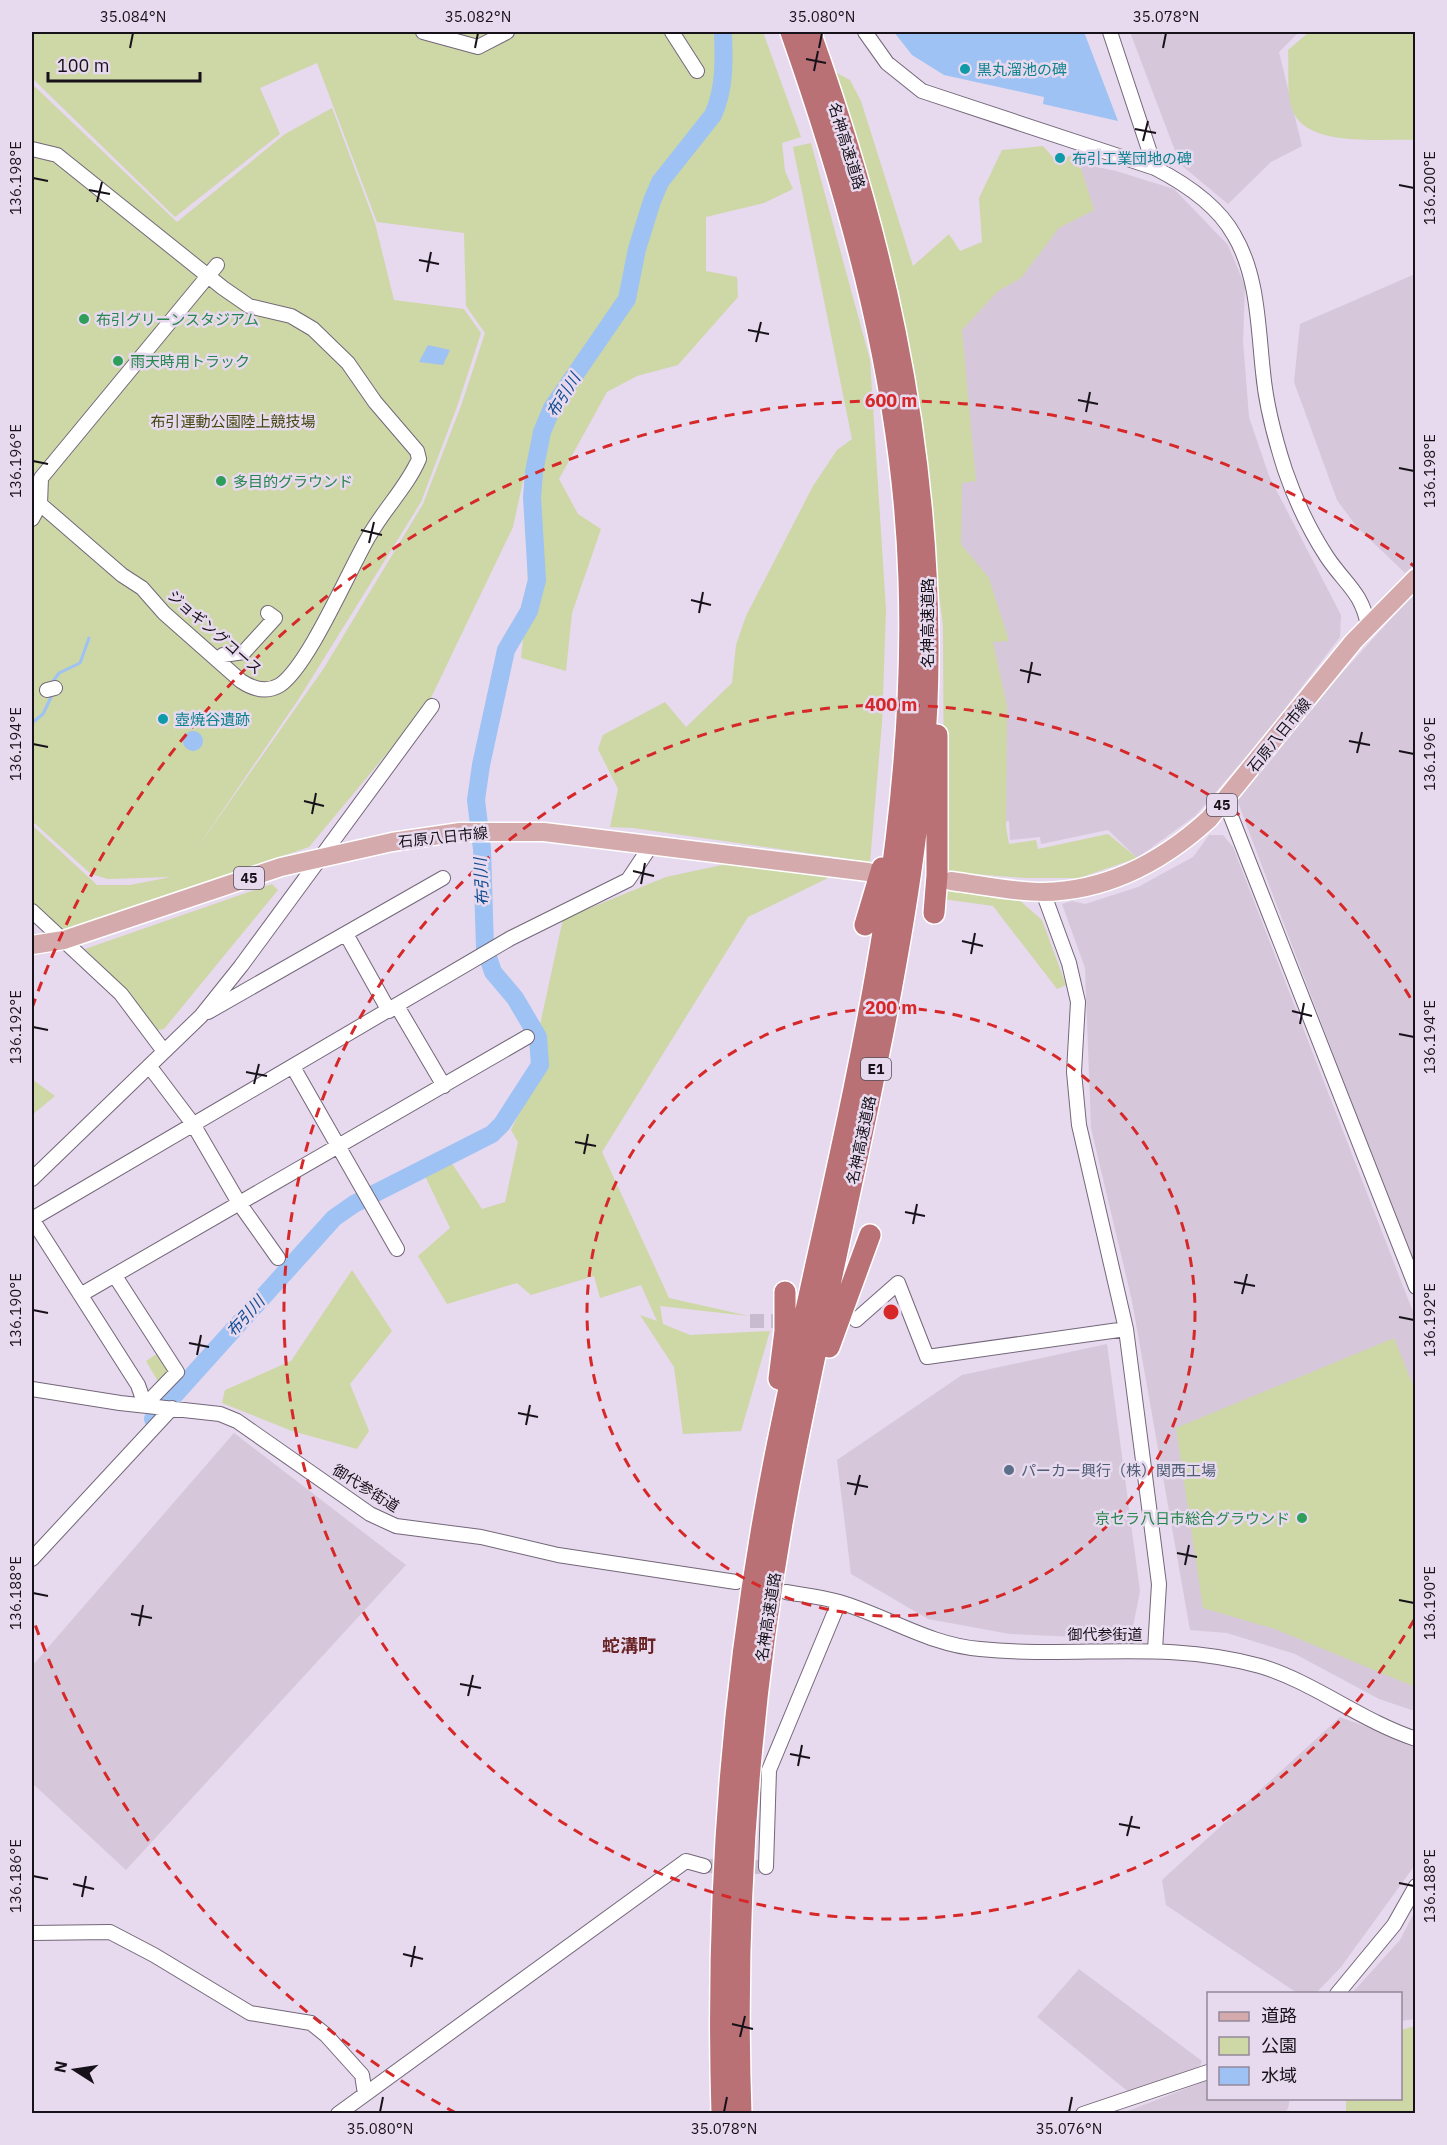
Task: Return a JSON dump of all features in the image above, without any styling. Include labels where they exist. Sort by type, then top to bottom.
[{"type":"highway","name":"名神高速道路","points":[[722,2114],[720,2029],[726,1845],[735,1726],[757,1564],[780,1431],[847,1128],[886,913],[898,816],[910,648],[906,525],[892,408],[859,250],[791,32]]},
{"type":"highway","name":"名神高速道路","points":[[741,2114],[740,1945],[750,1751],[765,1634],[795,1453],[866,1118],[905,916],[916,840],[926,723],[927,579],[920,471],[903,363],[876,244],[827,80],[810,32]]},
{"type":"highway","points":[[920,471],[933,590],[938,691],[937,875],[934,913]]},
{"type":"highway","points":[[865,924],[883,864],[887,839],[898,816]]},
{"type":"highway","points":[[795,1453],[804,1434],[821,1368],[870,1235]]},
{"type":"highway","points":[[757,1564],[785,1331],[785,1292]]},
{"type":"main road","name":"石原八日市線","points":[[951,881],[1043,892],[1077,888],[1128,875],[1183,843],[1225,801],[1368,626],[1416,578]]},
{"type":"main road","name":"石原八日市線","points":[[32,945],[64,940],[281,867],[392,842],[479,832],[544,832],[868,872]]},
{"type":"street","points":[[423,32],[478,47],[507,32]]},
{"type":"street","points":[[672,32],[697,71]]},
{"type":"street","points":[[865,32],[887,63],[922,92],[1155,168],[1181,181],[1224,221],[1243,253],[1253,286],[1263,372],[1273,427],[1286,472],[1312,531],[1328,558],[1364,605],[1368,626]]},
{"type":"street","points":[[1110,32],[1155,168]]},
{"type":"street","name":"ジョギングコース","points":[[32,149],[57,155],[249,306],[291,316],[313,329],[348,363],[375,402],[417,451],[419,459],[370,533],[315,639],[279,686],[256,689],[242,681],[164,613],[142,588],[122,575],[40,504]]},
{"type":"street","points":[[32,519],[40,504],[41,478],[218,265]]},
{"type":"street","points":[[219,659],[223,655],[244,652],[275,618],[268,613]]},
{"type":"street","points":[[32,1179],[150,1067],[163,1050],[201,1016],[432,706]]},
{"type":"street","points":[[1225,801],[1416,1287]]},
{"type":"street","points":[[159,1406],[138,1385],[32,1219],[487,953],[628,880],[652,844]]},
{"type":"street","points":[[201,1016],[443,878]]},
{"type":"street","points":[[1043,892],[1070,963],[1078,1002],[1074,1072],[1079,1125],[1126,1329],[1159,1584],[1155,1650]]},
{"type":"street","points":[[32,912],[121,994],[163,1050]]},
{"type":"street","points":[[346,933],[444,1086]]},
{"type":"street","points":[[82,1294],[527,1037]]},
{"type":"street","points":[[293,1066],[341,1146],[397,1249]]},
{"type":"street","points":[[150,1067],[193,1124],[239,1203],[278,1258]]},
{"type":"street","points":[[32,1559],[159,1406],[177,1372],[115,1276]]},
{"type":"street","points":[[856,1320],[898,1283],[927,1357],[1126,1329]]},
{"type":"street","name":"御代参街道","points":[[32,1389],[220,1414],[237,1421],[370,1514],[396,1526],[482,1537],[558,1555],[736,1581]]},
{"type":"street","name":"御代参街道","points":[[786,1592],[839,1602],[946,1644],[968,1648],[1010,1651],[1155,1650],[1213,1654],[1263,1667],[1360,1716],[1416,1739]]},
{"type":"street","points":[[766,1867],[769,1770],[839,1602]]},
{"type":"street","points":[[338,2114],[686,1861],[704,1866]]},
{"type":"street","points":[[1339,1992],[1394,1925],[1416,1886]]},
{"type":"street","points":[[32,1933],[110,1932],[154,1954],[250,2013],[311,2023],[326,2035],[362,2075],[364,2094]]},
{"type":"street","points":[[1083,2114],[1207,2073]]},
{"type":"shaded area","points":[[1130,32],[1299,32],[1279,52],[1302,146],[1271,162],[1228,204],[1180,164]]},
{"type":"shaded area","points":[[1083,164],[1116,171],[1174,189],[1228,245],[1245,286],[1243,341],[1249,417],[1269,476],[1341,615],[1340,637],[1265,735],[1195,816],[1137,858],[1108,830],[1041,844],[1040,837],[1010,840],[1009,821],[971,827],[936,316],[1036,186]]},
{"type":"shaded area","points":[[1415,274],[1416,563],[1405,573],[1356,526],[1337,500],[1294,382],[1300,324]]},
{"type":"shaded area","points":[[1415,595],[1415,1270],[1237,800],[1314,704]]},
{"type":"shaded area","points":[[1209,835],[1223,835],[1233,847],[1415,1317],[1415,1711],[1379,1699],[1295,1654],[1227,1633],[1190,1630],[1132,1301],[1091,1128],[1085,968],[1062,904],[1072,901],[1085,904],[1138,887],[1193,857]]},
{"type":"shaded area","points":[[1107,1344],[1140,1591],[1132,1632],[1124,1639],[1010,1634],[928,1619],[851,1574],[837,1460],[962,1375]]},
{"type":"shaded area","points":[[234,1433],[406,1565],[126,1870],[32,1783],[32,1666]]},
{"type":"shaded area","points":[[1340,1717],[1415,1745],[1415,1865],[1341,1967],[1317,1992],[1296,1992],[1166,1905],[1162,1880]]},
{"type":"shaded area","points":[[1415,1911],[1415,2019],[1402,2021],[1402,1992],[1353,1992],[1400,1940]]},
{"type":"shaded area","points":[[1079,1969],[1202,2061],[1200,2066],[1131,2094],[1037,2017]]},
{"type":"shaded area","points":[[1207,2080],[1207,2100],[1290,2100],[1285,2114],[1123,2113]]},
{"type":"green space","name":"布引運動公園陸上競技場","points":[[32,32],[763,32],[801,137],[782,143],[785,171],[793,189],[764,203],[706,217],[706,271],[737,277],[738,297],[678,365],[637,376],[607,392],[559,479],[578,514],[601,529],[572,613],[566,671],[521,658],[528,591],[525,472],[513,527],[428,704],[309,847],[88,921],[63,934],[32,905],[32,825],[97,885],[130,885],[171,877],[108,879],[91,874],[32,821],[32,84],[177,222],[285,134],[332,108],[375,223],[394,300],[464,309],[481,333],[458,404],[421,502],[300,697],[195,851],[324,668],[423,504],[461,406],[485,333],[466,306],[464,233],[377,222],[317,63],[260,88],[280,134],[175,217],[32,78]]},
{"type":"green space","points":[[1309,32],[1415,32],[1415,140],[1341,138],[1307,127],[1296,117],[1289,95],[1288,50]]},
{"type":"green space","points":[[835,72],[850,80],[861,101],[913,266],[949,234],[960,251],[982,242],[979,198],[1002,150],[1043,146],[1058,163],[1076,152],[1094,210],[1059,228],[1021,278],[998,291],[962,330],[976,481],[962,483],[961,544],[989,578],[1009,641],[993,642],[1007,706],[1006,827],[1009,844],[1036,840],[1038,849],[1108,834],[1137,858],[1079,878],[1024,878],[948,872],[944,823],[943,626],[907,333],[830,74]]},
{"type":"green space","points":[[811,143],[870,360],[886,610],[882,723],[870,862],[633,828],[610,827],[618,789],[598,749],[603,735],[665,702],[686,727],[732,683],[736,645],[746,616],[813,486],[837,450],[852,439],[793,147]]},
{"type":"green space","points":[[736,862],[832,876],[748,917],[602,1152],[669,1298],[749,1316],[660,1306],[663,1324],[690,1335],[770,1331],[741,1431],[683,1434],[674,1367],[640,1315],[657,1321],[641,1285],[600,1298],[594,1276],[531,1295],[517,1283],[447,1304],[418,1256],[450,1228],[425,1176],[451,1162],[482,1209],[505,1202],[518,1142],[511,1130],[547,1055],[540,1025],[563,919],[666,877]]},
{"type":"green space","points":[[272,884],[278,890],[164,1029],[153,1031],[128,992],[85,949]]},
{"type":"green space","points":[[946,890],[1018,899],[1042,920],[1066,985],[1057,989],[993,906],[943,899]]},
{"type":"green space","points":[[32,1079],[55,1096],[32,1115]]},
{"type":"green space","points":[[352,1270],[392,1331],[350,1384],[369,1431],[357,1449],[292,1431],[222,1403],[225,1390],[291,1361]]},
{"type":"green space","name":"京セラ八日市総合グラウンド","points":[[1394,1338],[1415,1390],[1415,1687],[1275,1629],[1203,1608],[1176,1428]]},
{"type":"green space","points":[[161,1351],[169,1373],[159,1383],[146,1361]]},
{"type":"green space","points":[[1415,2026],[1415,2113],[1346,2113],[1346,2100],[1402,2100],[1402,2030]]},
{"type":"water","points":[[894,32],[1084,32],[1118,121],[1043,104],[1044,97],[944,75],[912,55]]},
{"type":"water","points":[[428,345],[450,350],[443,365],[419,362]]},
{"type":"water","points":[[189,731],[197,731],[203,737],[203,745],[197,751],[189,751],[183,745],[183,737]]},
{"type":"waterway","name":"布引川","points":[[153,1419],[334,1218],[354,1204],[492,1134],[502,1124],[540,1065],[538,1037],[515,998],[493,972],[485,948],[482,849],[476,800],[481,765],[506,650],[529,611],[537,580],[532,497],[534,472],[542,432],[552,408],[627,299],[637,249],[660,182],[713,115],[722,85],[723,32]]},
{"type":"waterway","points":[[51,684],[59,673],[80,663],[89,638]]},
{"type":"waterway","points":[[32,723],[43,714],[53,693]]},
{"type":"tunnel","points":[[750,1321],[793,1321]]},
{"type":"tunnel","points":[[704,1866],[766,1867]]},
{"type":"place","name":"黒丸溜池の碑","points":[[965,69]]},
{"type":"place","name":"布引工業団地の碑","points":[[1060,158]]},
{"type":"place","name":"布引グリーンスタジアム","points":[[84,319]]},
{"type":"place","name":"雨天時用トラック","points":[[118,361]]},
{"type":"place","name":"多目的グラウンド","points":[[221,481]]},
{"type":"place","name":"壺焼谷遺跡","points":[[163,719]]},
{"type":"place","name":"パーカー興行（株）関西工場","points":[[1009,1470]]},
{"type":"place","name":"京セラ八日市総合グラウンド","points":[[1302,1518]]},
{"type":"district","name":"蛇溝町","points":[[629,1645]]}]
